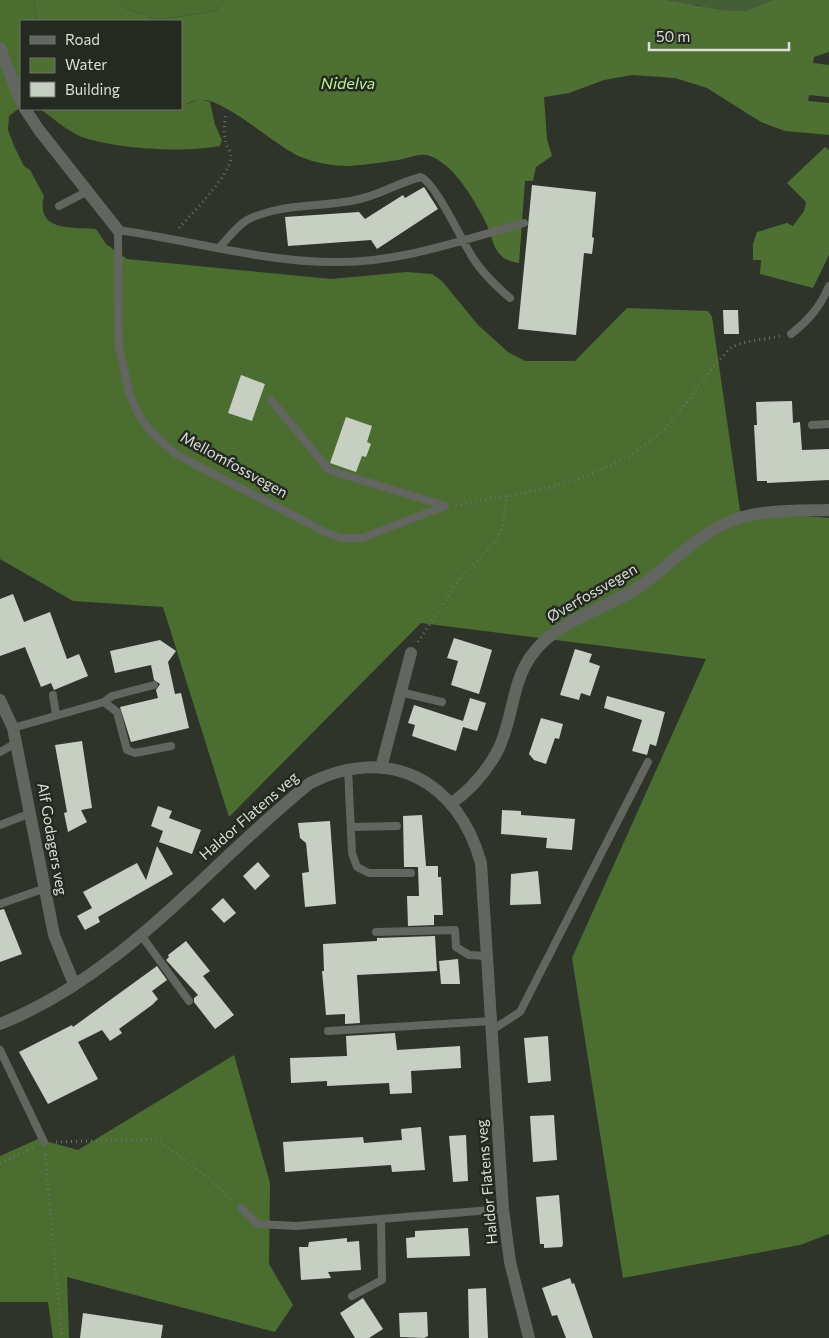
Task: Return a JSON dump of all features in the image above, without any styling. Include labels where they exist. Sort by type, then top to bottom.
[{"type":"street","points":[[0,48],[20,99]]},
{"type":"street","points":[[26,110],[39,130],[118,230]]},
{"type":"street","name":"Øverfossvegen","points":[[452,803],[474,784],[497,751],[523,671],[531,656],[546,639],[564,625],[641,586],[708,533],[730,521],[749,515],[829,510]]},
{"type":"street","points":[[381,768],[411,653]]},
{"type":"street","name":"Alf Godagers veg","points":[[0,700],[13,728],[54,935],[74,984]]},
{"type":"street","name":"Haldor Flatens veg","points":[[0,1024],[47,1002],[141,935],[310,783],[328,774],[348,769],[381,768],[403,772],[420,779],[435,788],[452,803],[471,833],[480,863],[504,1208],[510,1262],[529,1338]]},
{"type":"lane","points":[[220,247],[246,221],[266,212],[298,207],[340,204],[372,196],[421,177],[427,179],[484,274],[510,298]]},
{"type":"lane","points":[[59,206],[88,191]]},
{"type":"lane","points":[[118,230],[220,247],[260,256],[336,262],[420,252],[524,223]]},
{"type":"lane","name":"Mellomfossvegen","points":[[118,230],[118,326],[123,373],[138,414],[162,443],[197,467],[327,533],[343,538],[362,538],[445,506]]},
{"type":"lane","points":[[791,334],[807,321],[821,305],[829,286]]},
{"type":"lane","points":[[271,400],[329,470],[445,506]]},
{"type":"lane","points":[[812,425],[829,424]]},
{"type":"lane","points":[[13,728],[104,702],[112,696],[154,685]]},
{"type":"lane","points":[[400,692],[442,702]]},
{"type":"lane","points":[[53,695],[56,715]]},
{"type":"lane","points":[[104,702],[117,712],[127,750],[135,753],[171,746]]},
{"type":"lane","points":[[0,752],[16,743]]},
{"type":"lane","points":[[328,1031],[492,1026],[520,1012],[648,762]]},
{"type":"lane","points":[[348,769],[352,853],[357,867],[369,874],[411,873]]},
{"type":"lane","points":[[0,825],[31,813]]},
{"type":"lane","points":[[352,827],[397,826]]},
{"type":"lane","points":[[0,904],[44,889]]},
{"type":"lane","points":[[376,932],[455,930],[456,947],[469,955],[487,956]]},
{"type":"lane","points":[[141,935],[189,1001]]},
{"type":"lane","points":[[0,1050],[44,1142]]},
{"type":"lane","points":[[241,1208],[257,1224],[296,1226],[504,1208]]},
{"type":"lane","points":[[352,1296],[382,1280],[381,1219]]},
{"type":"path","points":[[170,238],[217,185],[229,164],[232,155],[226,144],[224,126],[226,115]]},
{"type":"path","points":[[445,506],[546,488],[584,476],[637,450],[658,435],[674,419],[708,372],[732,347],[791,334]]},
{"type":"path","points":[[411,653],[458,581],[496,541],[503,524],[507,496]]},
{"type":"path","points":[[0,1162],[44,1142],[156,1139],[211,1180],[241,1208]]},
{"type":"path","points":[[44,1142],[62,1338]]},
{"type":"shaded area","points":[[0,0],[34,0],[37,20],[20,20],[20,108],[9,116],[8,130],[24,166],[30,170],[44,196],[43,208],[45,216],[50,222],[58,225],[96,229],[106,244],[127,259],[331,279],[407,272],[432,274],[442,281],[478,325],[508,352],[525,361],[575,361],[627,308],[708,311],[712,317],[740,511],[829,518],[829,1234],[800,1245],[623,1278],[572,958],[706,659],[421,623],[229,817],[163,607],[73,601],[0,559]]},
{"type":"shaded area","points":[[119,0],[224,0],[216,11],[158,20],[122,7]]},
{"type":"shaded area","points":[[622,0],[810,0],[727,17],[697,5],[663,13]]},
{"type":"shaded area","points":[[200,99],[210,102],[215,125],[222,140],[220,146],[188,149],[150,149],[96,141],[71,131],[41,110],[182,110],[182,106]]},
{"type":"shaded area","points":[[234,1055],[270,1183],[269,1264],[293,1305],[275,1332],[67,1277],[69,1338],[53,1338],[48,1302],[0,1302],[0,1156],[38,1139],[78,1150]]},
{"type":"water","name":"Nidelva","points":[[34,0],[119,0],[122,7],[158,20],[37,20]]},
{"type":"water","name":"Nidelva","points":[[224,0],[664,0],[727,11],[747,11],[774,0],[829,0],[829,52],[814,57],[813,63],[829,65],[829,97],[809,95],[808,101],[829,103],[829,135],[785,131],[761,122],[707,88],[675,78],[632,75],[604,80],[569,93],[544,97],[547,139],[552,156],[536,167],[533,181],[525,181],[519,263],[510,261],[498,252],[484,219],[466,188],[448,167],[435,158],[419,155],[398,160],[349,166],[312,161],[290,152],[222,106],[210,101],[192,101],[182,106],[182,20],[158,20],[216,11]]},
{"type":"water","points":[[825,147],[829,150],[829,255],[813,288],[760,274],[761,260],[753,260],[753,244],[757,232],[787,223],[793,226],[804,211],[806,202],[787,183]]},
{"type":"building","points":[[532,185],[596,192],[592,254],[584,253],[576,335],[518,329]]},
{"type":"building","points":[[424,187],[438,209],[377,249],[371,240],[288,246],[285,217],[359,212],[365,219],[403,195],[405,198]]},
{"type":"building","points":[[723,310],[738,310],[739,334],[724,334]]},
{"type":"building","points":[[241,375],[265,384],[252,421],[228,413]]},
{"type":"building","points":[[792,401],[793,423],[800,422],[802,450],[829,449],[829,480],[767,483],[767,481],[757,481],[754,425],[757,425],[756,402]]},
{"type":"building","points":[[346,417],[372,426],[367,442],[371,444],[366,457],[362,456],[356,472],[330,463]]},
{"type":"building","points":[[13,594],[24,622],[50,612],[67,659],[79,654],[88,676],[54,690],[51,683],[41,687],[25,647],[0,656],[0,599]]},
{"type":"building","points":[[454,638],[492,650],[479,694],[451,685],[458,661],[447,658]]},
{"type":"building","points":[[160,640],[176,651],[168,662],[175,694],[181,693],[189,728],[131,742],[120,707],[158,698],[156,690],[160,684],[154,680],[151,665],[115,673],[110,651]]},
{"type":"building","points":[[575,649],[592,654],[589,662],[600,666],[590,696],[581,693],[579,700],[560,695]]},
{"type":"building","points":[[607,696],[665,712],[656,746],[650,744],[647,755],[632,751],[642,720],[604,708]]},
{"type":"building","points":[[470,698],[486,703],[477,731],[463,727],[456,751],[412,736],[415,725],[408,723],[414,705],[463,721]]},
{"type":"building","points":[[541,718],[563,724],[559,739],[555,738],[546,764],[534,760],[529,754]]},
{"type":"building","points":[[82,741],[92,808],[81,810],[87,822],[68,832],[64,813],[67,812],[55,745]]},
{"type":"building","points":[[158,806],[172,811],[169,818],[201,830],[192,854],[159,842],[163,831],[151,826]]},
{"type":"building","points":[[502,810],[521,811],[521,815],[575,819],[572,850],[546,848],[547,838],[501,834]]},
{"type":"building","points":[[422,815],[426,866],[438,866],[438,877],[441,877],[443,915],[434,915],[434,925],[408,926],[407,896],[419,896],[418,867],[404,867],[403,816]]},
{"type":"building","points":[[330,821],[336,904],[305,907],[302,873],[309,872],[306,843],[300,838],[298,823]]},
{"type":"building","points":[[157,846],[173,874],[98,917],[100,922],[85,930],[77,916],[92,908],[83,892],[137,863],[146,880]]},
{"type":"building","points":[[258,862],[270,876],[255,890],[243,876]]},
{"type":"building","points":[[538,871],[541,904],[510,905],[511,874]]},
{"type":"building","points":[[223,898],[236,913],[224,923],[211,909]]},
{"type":"building","points":[[4,909],[22,954],[0,962],[0,910]]},
{"type":"building","points":[[435,936],[437,971],[357,975],[360,1023],[345,1024],[345,1014],[326,1015],[322,971],[324,971],[323,944],[377,941],[377,938]]},
{"type":"building","points":[[186,941],[210,971],[203,976],[234,1015],[215,1029],[194,1002],[194,998],[198,995],[166,960],[169,957],[168,955]]},
{"type":"building","points":[[458,959],[460,984],[441,984],[439,961]]},
{"type":"building","points":[[157,966],[167,980],[152,991],[158,999],[152,1005],[119,1029],[122,1033],[110,1041],[102,1030],[78,1042],[98,1079],[48,1104],[19,1052],[72,1025],[73,1027]]},
{"type":"building","points":[[395,1033],[397,1050],[460,1046],[461,1068],[411,1071],[412,1093],[390,1094],[389,1083],[327,1086],[327,1081],[291,1083],[290,1058],[347,1056],[346,1036]]},
{"type":"building","points":[[548,1036],[551,1081],[528,1083],[524,1038]]},
{"type":"building","points":[[554,1115],[557,1160],[533,1162],[530,1116]]},
{"type":"building","points":[[421,1127],[425,1170],[392,1172],[391,1165],[285,1172],[283,1142],[363,1137],[364,1143],[402,1140],[401,1129]]},
{"type":"building","points":[[466,1135],[468,1181],[453,1182],[449,1136]]},
{"type":"building","points":[[559,1195],[563,1244],[562,1247],[544,1248],[544,1244],[540,1244],[536,1197]]},
{"type":"building","points":[[468,1228],[470,1256],[407,1258],[406,1238],[415,1237],[415,1231]]},
{"type":"building","points":[[347,1238],[347,1242],[359,1241],[361,1270],[328,1272],[331,1278],[301,1280],[299,1247],[308,1247],[309,1242]]},
{"type":"building","points":[[570,1278],[572,1284],[574,1283],[593,1338],[566,1338],[557,1315],[552,1316],[542,1288]]},
{"type":"building","points":[[486,1288],[488,1338],[469,1338],[468,1289]]},
{"type":"building","points":[[363,1298],[383,1329],[369,1338],[355,1338],[340,1313]]},
{"type":"building","points":[[427,1312],[428,1336],[424,1338],[400,1337],[399,1313]]},
{"type":"building","points":[[83,1313],[163,1325],[161,1338],[80,1338]]}]
